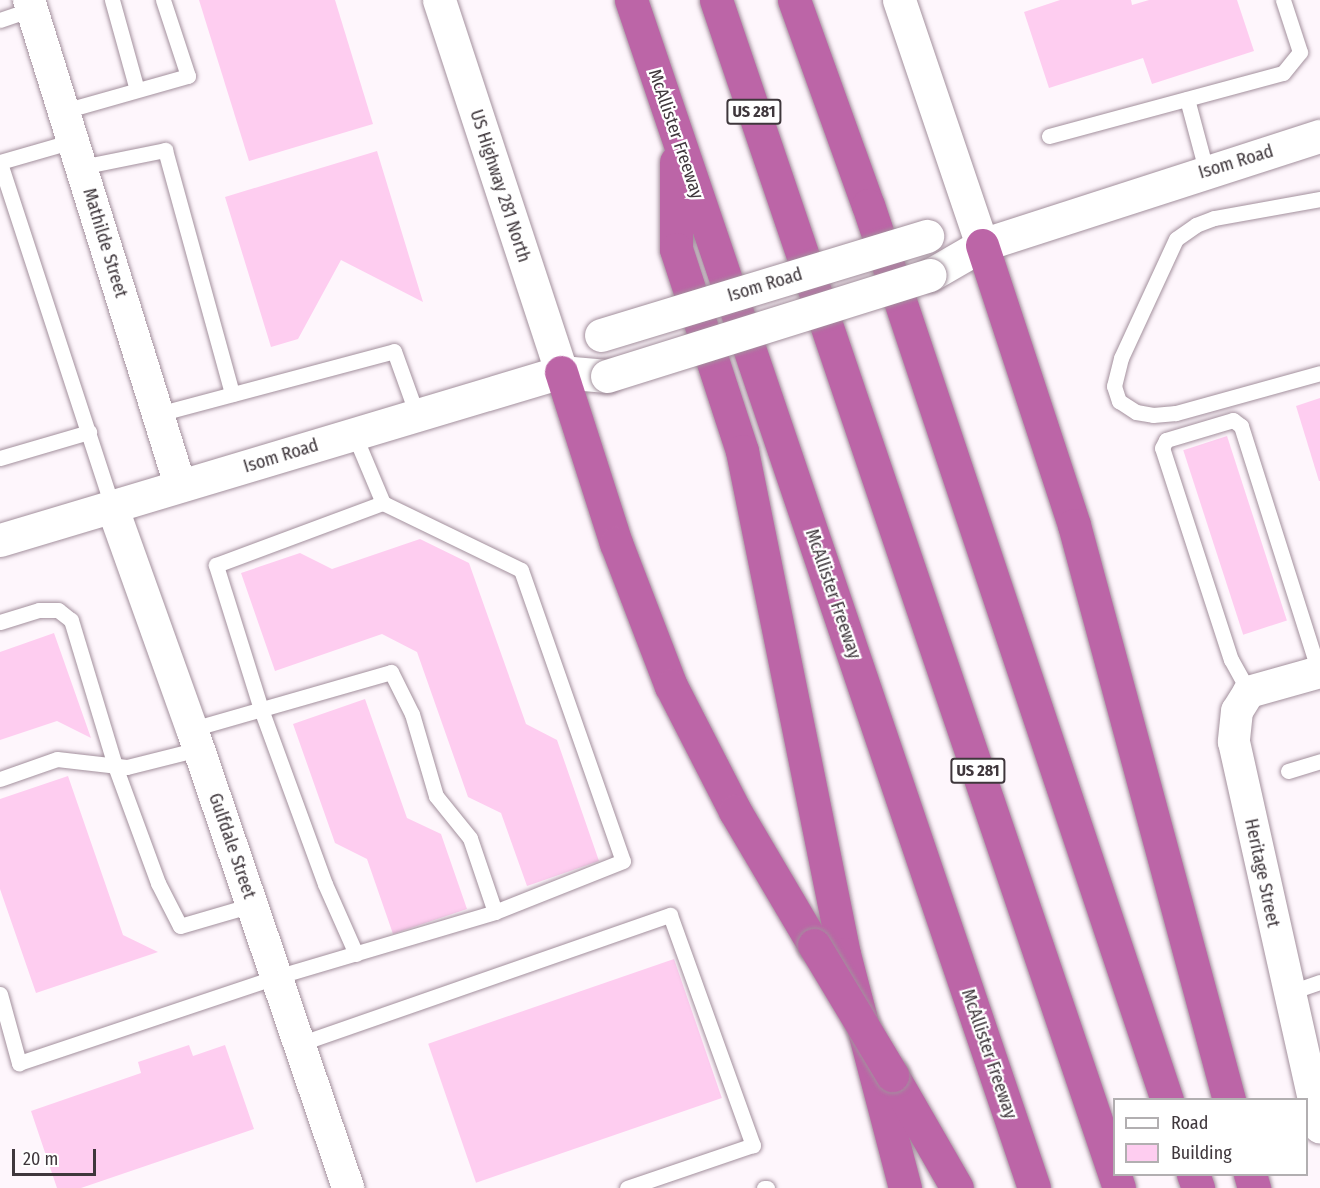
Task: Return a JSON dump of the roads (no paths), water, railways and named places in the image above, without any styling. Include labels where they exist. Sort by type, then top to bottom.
[{"type":"highway","name":"McAllister Freeway","points":[[631,0],[1034,1188]]},
{"type":"highway","name":"US 281","points":[[716,0],[1113,1170]]},
{"type":"highway","points":[[794,0],[868,205],[1166,1098]]},
{"type":"highway","points":[[676,132],[676,249],[742,452],[844,954],[905,1188]]},
{"type":"highway","points":[[982,245],[1074,525],[1228,1098]]},
{"type":"highway","points":[[561,372],[616,543],[671,686],[752,841],[957,1188]]},
{"type":"street","name":"US Highway 281 North","points":[[439,0],[561,372]]},
{"type":"street","points":[[899,0],[982,245]]},
{"type":"street","name":"Mathilde Street","points":[[30,4],[180,485]]},
{"type":"street","name":"Isom Road","points":[[0,540],[561,372],[607,376],[930,275],[982,245],[1206,170],[1320,135]]},
{"type":"street","name":"Isom Road","points":[[561,372],[601,335],[927,236],[982,245]]},
{"type":"street","name":"Gulfdale Street","points":[[112,506],[195,739],[348,1188]]},
{"type":"street","points":[[1249,692],[1319,672]]},
{"type":"street","name":"Heritage Street","points":[[1249,692],[1237,711],[1234,742],[1288,993],[1320,1128]]},
{"type":"lane","points":[[112,0],[137,90]]},
{"type":"lane","points":[[63,111],[188,76],[163,0]]},
{"type":"lane","points":[[1049,136],[1282,73],[1299,52],[1283,0]]},
{"type":"lane","points":[[0,20],[30,4]]},
{"type":"lane","points":[[1187,99],[1206,170]]},
{"type":"lane","points":[[112,506],[0,163],[77,154],[165,150],[232,394]]},
{"type":"lane","points":[[1320,200],[1214,218],[1196,225],[1176,239],[1120,358],[1114,386],[1119,401],[1136,412],[1153,415],[1190,410],[1320,373]]},
{"type":"lane","points":[[158,414],[394,351],[417,415]]},
{"type":"lane","points":[[1249,692],[1231,660],[1162,448],[1166,440],[1233,420],[1241,426],[1319,672]]},
{"type":"lane","points":[[0,458],[89,432]]},
{"type":"lane","points":[[0,994],[19,1063],[276,977],[495,912],[623,861],[521,570],[383,503],[354,434]]},
{"type":"lane","points":[[356,954],[325,884],[261,709],[216,565],[383,503]]},
{"type":"lane","points":[[0,622],[58,609],[71,620],[115,766],[158,883],[180,926],[252,906]]},
{"type":"lane","points":[[0,779],[57,759],[127,767],[261,709],[391,672],[412,714],[436,796],[470,838],[495,912]]},
{"type":"lane","points":[[1288,771],[1320,761]]},
{"type":"lane","points":[[299,1044],[670,915],[753,1145],[627,1188]]},
{"type":"lane","points":[[1288,993],[1320,982]]}]
